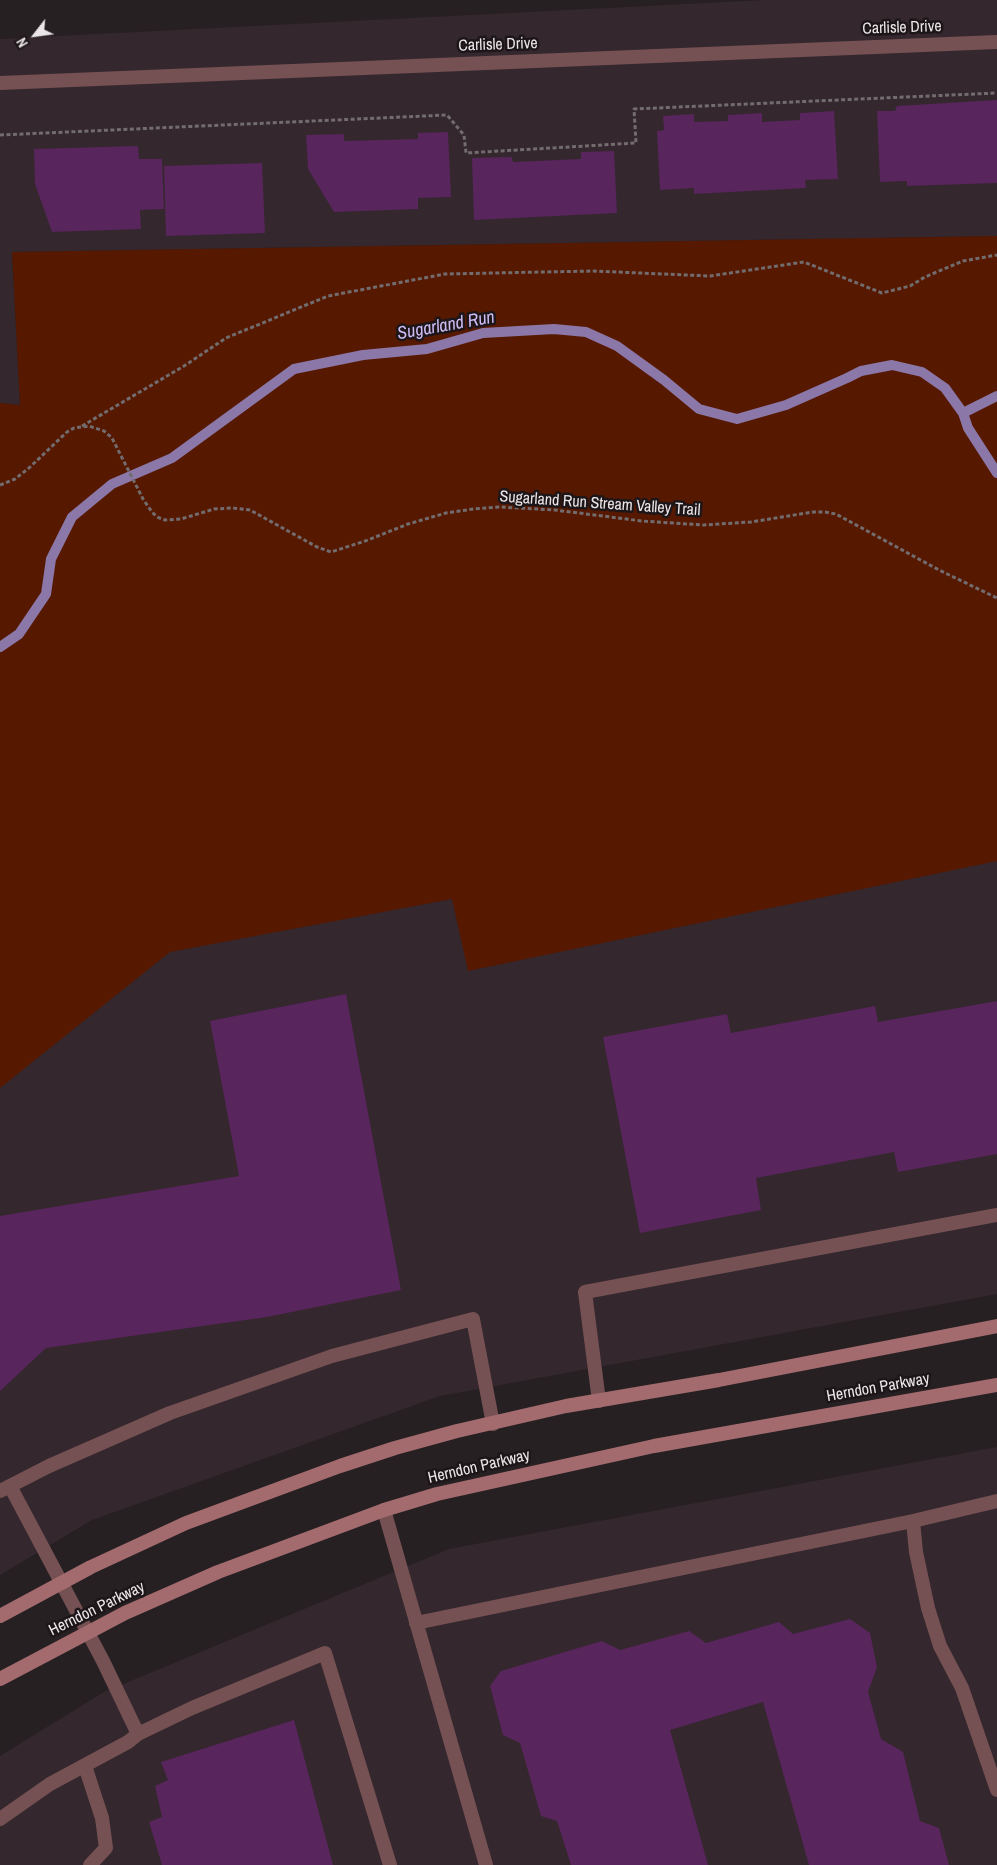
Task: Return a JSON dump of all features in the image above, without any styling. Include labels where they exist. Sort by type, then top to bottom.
[{"type":"main road","points":[[0,1616],[91,1567],[186,1523],[331,1469],[395,1448],[599,1401],[719,1380],[997,1326]]},
{"type":"main road","name":"Herndon Parkway","points":[[0,1679],[125,1613],[218,1572],[384,1510],[437,1494],[654,1446],[997,1384]]},
{"type":"street","name":"Carlisle Drive","points":[[0,83],[997,42]]},
{"type":"street","points":[[599,1401],[585,1292],[997,1215]]},
{"type":"street","points":[[138,1734],[88,1632],[5,1488],[49,1466],[170,1413],[332,1356],[473,1319],[493,1424]]},
{"type":"street","points":[[416,1624],[913,1521],[997,1501]]},
{"type":"street","points":[[384,1510],[486,1865]]},
{"type":"street","points":[[913,1521],[916,1552],[928,1608],[940,1646],[962,1688],[997,1790]]},
{"type":"street","points":[[0,1819],[50,1784],[128,1742],[138,1734],[192,1708],[325,1652],[390,1865]]},
{"type":"street","points":[[85,1766],[102,1818],[106,1848],[90,1865]]},
{"type":"path","points":[[0,135],[447,115],[464,136],[466,153],[636,143],[634,109],[997,93]]},
{"type":"path","points":[[0,485],[15,479],[30,468],[67,432],[82,426],[184,366],[226,338],[328,296],[444,274],[593,271],[710,276],[804,262],[882,293],[910,286],[925,276],[963,261],[997,255]]},
{"type":"path","name":"Sugarland Run Stream Valley Trail","points":[[82,426],[89,426],[104,431],[112,438],[143,499],[157,517],[165,520],[181,520],[214,510],[232,508],[250,510],[317,547],[331,552],[408,524],[473,509],[500,507],[554,510],[642,521],[704,525],[751,522],[813,512],[825,512],[836,514],[939,570],[997,598]]},
{"type":"shaded area","points":[[765,0],[997,0],[997,236],[12,252],[20,405],[0,403],[0,39]]},
{"type":"shaded area","points":[[997,236],[997,861],[468,971],[452,899],[170,952],[0,1088],[0,403],[20,405],[12,252]]},
{"type":"shaded area","points":[[997,810],[997,1294],[440,1396],[92,1520],[0,1575],[0,1058],[188,926]]},
{"type":"shaded area","points":[[997,1447],[997,1865],[0,1865],[0,1756],[104,1692],[449,1549]]},
{"type":"building","points":[[997,100],[997,183],[907,186],[907,181],[880,182],[877,111],[895,111],[897,106]]},
{"type":"building","points":[[834,111],[838,179],[805,180],[806,188],[694,194],[694,188],[660,190],[657,131],[664,130],[663,116],[694,114],[694,122],[728,121],[728,115],[762,113],[762,122],[800,120],[800,113]]},
{"type":"building","points":[[448,132],[451,197],[418,198],[418,209],[334,212],[308,169],[306,135],[344,134],[344,141],[418,139],[418,133]]},
{"type":"building","points":[[138,146],[139,159],[162,159],[164,209],[140,210],[141,229],[52,232],[35,184],[34,149]]},
{"type":"building","points":[[614,151],[617,213],[474,220],[472,158],[512,157],[513,162],[581,159],[581,152]]},
{"type":"building","points":[[262,163],[265,233],[166,236],[164,166]]},
{"type":"building","points":[[346,994],[401,1290],[267,1317],[46,1348],[0,1391],[0,1216],[239,1176],[210,1021]]},
{"type":"building","points":[[997,1001],[997,1154],[898,1172],[894,1152],[756,1178],[761,1210],[640,1233],[603,1037],[727,1014],[731,1033],[875,1006],[878,1022]]},
{"type":"building","points":[[850,1619],[870,1633],[877,1667],[868,1692],[881,1739],[903,1752],[920,1821],[939,1828],[949,1865],[809,1865],[763,1702],[670,1730],[708,1865],[571,1865],[557,1821],[541,1816],[520,1743],[503,1735],[490,1686],[501,1671],[602,1641],[620,1650],[689,1631],[706,1643],[779,1622],[793,1634]]},
{"type":"building","points":[[294,1720],[333,1865],[162,1865],[149,1822],[162,1817],[155,1786],[168,1780],[161,1762]]},
{"type":"waterway","name":"Sugarland Run","points":[[0,647],[19,634],[46,594],[51,559],[72,517],[112,484],[172,458],[294,369],[363,355],[427,349],[483,333],[554,329],[586,332],[617,346],[664,380],[699,409],[737,419],[786,405],[861,371],[892,365],[922,372],[945,388],[963,413],[968,428],[997,473]]},
{"type":"waterway","points":[[963,413],[997,396]]}]
